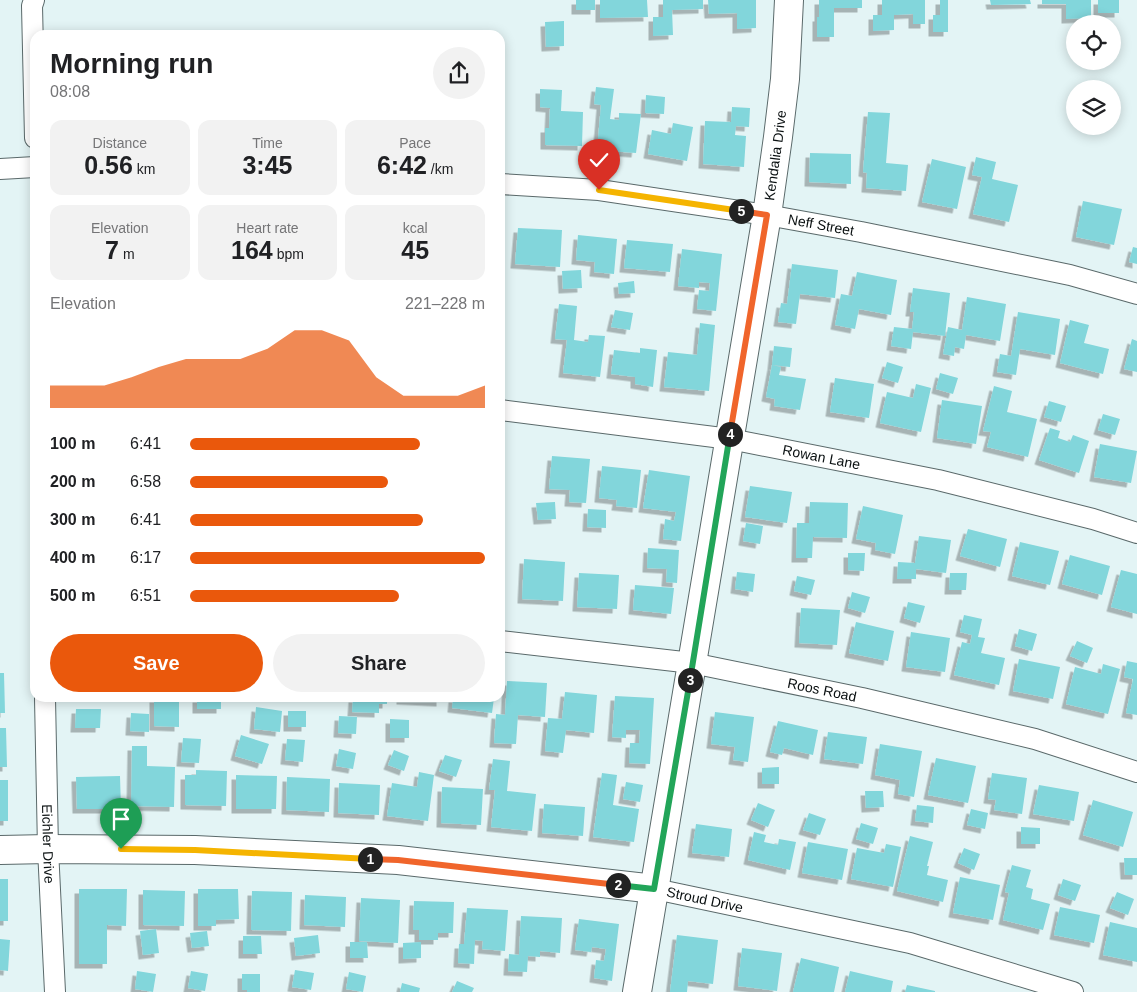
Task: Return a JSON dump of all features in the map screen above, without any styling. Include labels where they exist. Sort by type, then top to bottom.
[{"type":"street","points":[[33,30],[32,6],[34,0]]},
{"type":"street","name":"Kendalia Drive","points":[[637,992],[767,215],[785,79],[789,0]]},
{"type":"street","points":[[0,169],[30,168]]},
{"type":"street","name":"Neff Street","points":[[505,184],[599,190],[767,215],[1070,275],[1137,294]]},
{"type":"street","name":"Rowan Lane","points":[[505,411],[730,439],[938,480],[1093,519],[1137,533]]},
{"type":"street","name":"Roos Road","points":[[505,642],[692,663],[862,698],[1025,737],[1137,772]]},
{"type":"street","name":"Eichler Drive","points":[[45,702],[48,848],[55,992]]},
{"type":"street","name":"Stroud Drive","points":[[0,850],[48,848],[195,850],[398,860],[654,889],[910,943],[1073,992]]},
{"type":"building","points":[[576,0],[595,0],[595,10],[576,10]]},
{"type":"building","points":[[600,0],[647,0],[648,17],[600,18]]},
{"type":"building","points":[[663,0],[703,0],[703,9],[672,10],[673,35],[653,36],[653,17],[663,17]]},
{"type":"building","points":[[708,0],[756,0],[756,28],[737,29],[737,13],[709,14]]},
{"type":"building","points":[[819,0],[862,0],[862,8],[834,8],[834,37],[817,37]]},
{"type":"building","points":[[882,0],[925,0],[925,24],[913,24],[913,14],[894,15],[894,30],[873,31],[873,15],[882,15]]},
{"type":"building","points":[[940,0],[948,0],[948,32],[933,32],[933,15],[940,15]]},
{"type":"building","points":[[990,0],[1030,0],[1031,4],[991,5]]},
{"type":"building","points":[[1042,0],[1091,0],[1091,15],[1066,15],[1066,4],[1042,4]]},
{"type":"building","points":[[1098,0],[1119,0],[1119,13],[1098,13]]},
{"type":"building","points":[[564,21],[564,46],[546,47],[545,22]]},
{"type":"building","points":[[596,87],[614,89],[610,119],[619,120],[619,113],[641,114],[636,153],[597,150],[601,105],[594,104]]},
{"type":"building","points":[[540,89],[562,90],[561,111],[583,112],[582,146],[545,145],[545,128],[549,128],[550,108],[540,107]]},
{"type":"building","points":[[646,95],[665,97],[664,114],[645,113]]},
{"type":"building","points":[[732,107],[750,108],[749,127],[736,126],[735,135],[746,136],[744,167],[703,164],[705,121],[731,122]]},
{"type":"building","points":[[868,112],[890,113],[886,163],[908,165],[906,191],[866,188],[867,173],[863,172]]},
{"type":"building","points":[[673,123],[693,127],[687,161],[648,154],[652,130],[671,134]]},
{"type":"building","points":[[810,153],[851,154],[851,184],[809,182]]},
{"type":"building","points":[[976,157],[996,162],[992,179],[1018,185],[1009,222],[973,214],[982,177],[972,175]]},
{"type":"building","points":[[932,159],[966,167],[957,209],[922,202]]},
{"type":"building","points":[[1083,201],[1122,209],[1114,245],[1076,237]]},
{"type":"building","points":[[518,228],[562,230],[560,267],[515,264]]},
{"type":"building","points":[[578,235],[617,239],[614,274],[594,272],[595,262],[576,260]]},
{"type":"building","points":[[627,240],[673,244],[670,272],[624,268]]},
{"type":"building","points":[[1133,247],[1137,248],[1137,264],[1129,262]]},
{"type":"building","points":[[682,249],[722,254],[716,311],[697,309],[699,290],[709,291],[710,283],[699,282],[699,288],[678,286]]},
{"type":"building","points":[[792,264],[838,270],[835,298],[800,294],[796,324],[778,322],[781,303],[787,304]]},
{"type":"building","points":[[581,270],[582,288],[563,289],[562,271]]},
{"type":"building","points":[[857,272],[897,280],[891,315],[859,309],[855,329],[835,325],[841,294],[852,296]]},
{"type":"building","points":[[634,281],[635,293],[619,294],[618,283]]},
{"type":"building","points":[[913,288],[950,293],[945,336],[913,332],[911,349],[891,346],[894,327],[912,329],[914,312],[910,312]]},
{"type":"building","points":[[967,297],[1006,304],[1000,341],[966,335],[964,349],[955,347],[954,356],[943,354],[948,327],[962,330]]},
{"type":"building","points":[[559,304],[577,306],[574,340],[588,342],[589,335],[605,336],[600,377],[563,373],[567,340],[555,339]]},
{"type":"building","points":[[615,310],[633,313],[630,330],[611,327]]},
{"type":"building","points":[[1018,312],[1060,319],[1055,355],[1020,349],[1016,375],[997,372],[1000,354],[1011,356]]},
{"type":"building","points":[[1070,320],[1089,325],[1084,343],[1109,349],[1103,374],[1060,363]]},
{"type":"building","points":[[700,323],[715,325],[709,391],[664,387],[668,352],[697,355]]},
{"type":"building","points":[[1132,339],[1137,341],[1137,372],[1124,369]]},
{"type":"building","points":[[774,346],[792,348],[790,367],[772,365]]},
{"type":"building","points":[[640,348],[657,350],[653,387],[635,384],[635,377],[611,374],[614,350],[640,353]]},
{"type":"building","points":[[887,362],[903,367],[898,383],[882,378]]},
{"type":"building","points":[[772,365],[781,367],[779,375],[806,379],[800,410],[774,406],[775,399],[766,397]]},
{"type":"building","points":[[940,373],[958,378],[953,394],[936,389]]},
{"type":"building","points":[[835,378],[874,384],[869,418],[830,412]]},
{"type":"building","points":[[916,384],[931,388],[921,432],[880,423],[887,392],[913,398]]},
{"type":"building","points":[[994,386],[1012,391],[1007,412],[1037,419],[1028,457],[987,447],[991,432],[983,431]]},
{"type":"building","points":[[942,400],[982,406],[976,444],[937,438]]},
{"type":"building","points":[[1049,401],[1066,406],[1061,422],[1044,417]]},
{"type":"building","points":[[1103,414],[1120,419],[1115,435],[1098,430]]},
{"type":"building","points":[[1050,428],[1060,431],[1058,438],[1070,442],[1073,435],[1089,441],[1079,473],[1039,460]]},
{"type":"building","points":[[1100,444],[1137,451],[1131,483],[1094,477]]},
{"type":"building","points":[[552,456],[590,459],[586,503],[569,502],[570,490],[549,489]]},
{"type":"building","points":[[602,466],[641,470],[637,508],[616,506],[617,500],[599,498]]},
{"type":"building","points":[[649,470],[690,476],[681,541],[663,539],[665,519],[674,521],[676,512],[643,508]]},
{"type":"building","points":[[750,486],[792,492],[787,523],[745,517]]},
{"type":"building","points":[[555,502],[556,519],[538,520],[536,503]]},
{"type":"building","points":[[810,502],[848,503],[847,538],[813,537],[812,558],[796,558],[797,523],[809,523]]},
{"type":"building","points":[[863,506],[903,515],[895,554],[875,550],[876,543],[856,539]]},
{"type":"building","points":[[588,509],[606,510],[606,528],[587,527]]},
{"type":"building","points":[[746,523],[763,526],[760,544],[743,541]]},
{"type":"building","points":[[968,529],[1007,539],[1000,567],[960,556]]},
{"type":"building","points":[[919,536],[951,540],[946,573],[916,569],[916,579],[897,579],[898,562],[915,563]]},
{"type":"building","points":[[1020,542],[1059,551],[1050,585],[1012,576]]},
{"type":"building","points":[[648,548],[679,550],[677,583],[666,582],[667,569],[647,568]]},
{"type":"building","points":[[848,553],[865,553],[864,571],[848,570]]},
{"type":"building","points":[[1070,555],[1110,566],[1102,595],[1062,584]]},
{"type":"building","points":[[524,559],[565,562],[563,601],[522,599]]},
{"type":"building","points":[[1121,570],[1137,574],[1137,614],[1111,607]]},
{"type":"building","points":[[737,572],[755,574],[753,592],[735,589]]},
{"type":"building","points":[[579,573],[619,575],[617,609],[577,607]]},
{"type":"building","points":[[950,573],[967,573],[966,590],[949,590]]},
{"type":"building","points":[[797,576],[815,580],[811,595],[794,591]]},
{"type":"building","points":[[635,585],[674,588],[671,614],[633,610]]},
{"type":"building","points":[[852,592],[870,597],[865,613],[848,608]]},
{"type":"building","points":[[908,602],[925,606],[920,623],[904,618]]},
{"type":"building","points":[[801,608],[840,610],[837,645],[799,643]]},
{"type":"building","points":[[964,615],[982,619],[978,637],[985,638],[981,653],[1005,658],[999,685],[954,675],[962,642],[970,644],[972,635],[960,632]]},
{"type":"building","points":[[856,622],[894,631],[888,661],[849,653]]},
{"type":"building","points":[[1019,629],[1037,634],[1032,651],[1015,646]]},
{"type":"building","points":[[911,632],[950,638],[945,672],[906,667]]},
{"type":"building","points":[[1077,641],[1093,648],[1087,663],[1070,656]]},
{"type":"building","points":[[1019,659],[1060,667],[1053,699],[1013,691]]},
{"type":"building","points":[[1127,661],[1137,663],[1137,715],[1126,713],[1133,679],[1124,677]]},
{"type":"building","points":[[1103,664],[1120,669],[1108,714],[1066,704],[1075,667],[1101,674]]},
{"type":"building","points":[[0,673],[4,673],[5,713],[0,713]]},
{"type":"building","points":[[507,681],[547,683],[545,717],[518,715],[516,744],[494,743],[496,714],[505,715]]},
{"type":"building","points":[[565,692],[597,695],[594,733],[566,730],[563,753],[545,751],[548,718],[562,719]]},
{"type":"building","points":[[615,696],[654,698],[650,764],[629,763],[630,743],[639,743],[640,730],[626,730],[626,738],[612,737]]},
{"type":"building","points":[[154,702],[179,702],[179,727],[154,726]]},
{"type":"building","points":[[197,702],[221,702],[221,709],[197,709]]},
{"type":"building","points":[[353,702],[387,702],[387,704],[379,704],[379,713],[352,712]]},
{"type":"building","points":[[453,702],[493,702],[492,713],[452,708]]},
{"type":"building","points":[[256,707],[282,711],[280,732],[254,729]]},
{"type":"building","points":[[76,709],[101,709],[100,728],[75,728]]},
{"type":"building","points":[[288,711],[306,711],[306,727],[288,727]]},
{"type":"building","points":[[715,712],[754,717],[748,762],[733,760],[735,747],[711,744]]},
{"type":"building","points":[[131,713],[149,714],[149,732],[130,731]]},
{"type":"building","points":[[339,716],[357,717],[356,734],[338,733]]},
{"type":"building","points":[[390,719],[409,720],[409,738],[390,738]]},
{"type":"building","points":[[778,721],[818,730],[813,755],[784,748],[782,755],[770,752]]},
{"type":"building","points":[[0,728],[6,728],[7,767],[0,767]]},
{"type":"building","points":[[828,732],[867,737],[863,764],[824,759]]},
{"type":"building","points":[[241,735],[269,744],[262,764],[235,756]]},
{"type":"building","points":[[183,738],[201,739],[199,763],[181,762]]},
{"type":"building","points":[[287,739],[305,740],[303,762],[285,760]]},
{"type":"building","points":[[880,744],[922,751],[914,797],[898,794],[900,780],[875,775]]},
{"type":"building","points":[[132,746],[147,746],[147,766],[175,767],[174,807],[131,806]]},
{"type":"building","points":[[339,749],[356,753],[353,769],[336,766]]},
{"type":"building","points":[[394,750],[409,756],[404,771],[388,765]]},
{"type":"building","points":[[445,755],[462,760],[456,777],[439,771]]},
{"type":"building","points":[[936,758],[976,766],[968,803],[928,795]]},
{"type":"building","points":[[493,759],[510,761],[507,791],[536,794],[532,831],[491,827],[495,790],[489,790]]},
{"type":"building","points":[[779,767],[779,784],[762,784],[762,768]]},
{"type":"building","points":[[196,770],[227,771],[226,806],[185,805],[185,775],[196,775]]},
{"type":"building","points":[[419,772],[434,775],[428,821],[387,816],[392,783],[417,787]]},
{"type":"building","points":[[602,773],[617,775],[613,805],[639,809],[634,842],[593,837]]},
{"type":"building","points":[[992,773],[1027,778],[1022,814],[994,810],[996,800],[988,799]]},
{"type":"building","points":[[236,775],[277,776],[276,809],[236,809]]},
{"type":"building","points":[[120,776],[121,809],[77,809],[76,777]]},
{"type":"building","points":[[287,777],[330,779],[329,812],[286,810]]},
{"type":"building","points":[[0,780],[8,780],[8,821],[0,821]]},
{"type":"building","points":[[626,782],[643,785],[640,802],[623,799]]},
{"type":"building","points":[[339,783],[380,785],[379,815],[338,813]]},
{"type":"building","points":[[1039,785],[1079,792],[1074,821],[1033,814]]},
{"type":"building","points":[[442,787],[483,789],[481,825],[441,823]]},
{"type":"building","points":[[865,791],[883,791],[884,807],[866,808]]},
{"type":"building","points":[[1093,800],[1133,812],[1123,847],[1083,835]]},
{"type":"building","points":[[758,803],[775,810],[768,827],[751,820]]},
{"type":"building","points":[[544,804],[585,807],[583,836],[542,833]]},
{"type":"building","points":[[917,805],[934,807],[933,823],[915,821]]},
{"type":"building","points":[[971,809],[988,813],[985,829],[967,825]]},
{"type":"building","points":[[809,813],[826,819],[820,835],[803,830]]},
{"type":"building","points":[[861,823],[878,828],[873,844],[856,839]]},
{"type":"building","points":[[696,824],[732,829],[729,857],[692,853]]},
{"type":"building","points":[[1021,827],[1040,828],[1040,844],[1021,844]]},
{"type":"building","points":[[754,832],[766,835],[764,842],[778,845],[779,839],[796,842],[790,870],[748,860]]},
{"type":"building","points":[[910,836],[933,842],[927,866],[929,866],[927,875],[948,880],[943,902],[897,891]]},
{"type":"building","points":[[808,842],[848,849],[842,880],[802,873]]},
{"type":"building","points":[[886,844],[901,847],[893,887],[851,879],[857,848],[884,853]]},
{"type":"building","points":[[964,848],[980,854],[974,870],[958,863]]},
{"type":"building","points":[[1124,858],[1137,858],[1137,875],[1125,875]]},
{"type":"building","points":[[1012,865],[1031,870],[1026,887],[1033,889],[1031,899],[1050,904],[1043,930],[1003,920],[1009,893],[1005,892]]},
{"type":"building","points":[[960,877],[1000,885],[993,920],[953,913]]},
{"type":"building","points":[[0,879],[8,879],[8,921],[0,921]]},
{"type":"building","points":[[1063,879],[1081,885],[1075,901],[1058,895]]},
{"type":"building","points":[[79,889],[127,889],[126,926],[107,925],[107,964],[79,964]]},
{"type":"building","points":[[198,889],[238,889],[239,919],[216,920],[216,926],[198,926]]},
{"type":"building","points":[[143,890],[185,891],[184,926],[143,925]]},
{"type":"building","points":[[252,891],[292,892],[291,931],[251,930]]},
{"type":"building","points":[[1117,892],[1134,899],[1128,915],[1110,908]]},
{"type":"building","points":[[305,895],[346,897],[345,927],[304,925]]},
{"type":"building","points":[[361,898],[400,900],[398,943],[359,941]]},
{"type":"building","points":[[414,901],[454,902],[453,933],[438,933],[438,940],[419,940],[419,930],[413,930]]},
{"type":"building","points":[[1060,907],[1100,915],[1094,943],[1054,935]]},
{"type":"building","points":[[467,908],[508,910],[505,951],[482,949],[483,941],[475,940],[474,964],[458,963],[459,944],[464,944]]},
{"type":"building","points":[[521,916],[562,918],[560,953],[540,951],[540,957],[528,956],[527,972],[508,971],[509,954],[519,955]]},
{"type":"building","points":[[579,919],[619,924],[612,981],[594,978],[596,960],[604,961],[606,949],[592,947],[591,952],[575,950]]},
{"type":"building","points":[[1110,922],[1137,928],[1137,962],[1103,955]]},
{"type":"building","points":[[156,929],[159,953],[143,955],[140,931]]},
{"type":"building","points":[[207,931],[209,946],[192,948],[190,933]]},
{"type":"building","points":[[318,935],[320,953],[296,956],[294,938]]},
{"type":"building","points":[[677,935],[718,940],[713,984],[688,981],[687,992],[670,992]]},
{"type":"building","points":[[243,936],[261,936],[262,954],[243,954]]},
{"type":"building","points":[[0,939],[10,940],[8,971],[0,970]]},
{"type":"building","points":[[350,942],[367,942],[368,958],[350,958]]},
{"type":"building","points":[[421,942],[421,958],[403,959],[403,943]]},
{"type":"building","points":[[742,948],[782,953],[777,991],[738,986]]},
{"type":"building","points":[[801,958],[839,967],[834,992],[793,992]]},
{"type":"building","points":[[295,970],[314,973],[311,990],[292,987]]},
{"type":"building","points":[[137,971],[156,974],[153,992],[135,989]]},
{"type":"building","points":[[191,971],[208,974],[205,991],[188,988]]},
{"type":"building","points":[[850,971],[893,981],[891,992],[845,992]]},
{"type":"building","points":[[349,972],[366,976],[363,992],[346,989]]},
{"type":"building","points":[[242,974],[260,974],[260,992],[242,990]]},
{"type":"building","points":[[457,981],[474,988],[472,992],[452,992]]},
{"type":"building","points":[[402,983],[420,988],[419,992],[400,992]]},
{"type":"building","points":[[907,985],[935,991],[935,992],[905,992]]},
{"type":"route","points":[[121,849],[195,850],[398,860],[654,889],[767,215],[599,190]]}]
